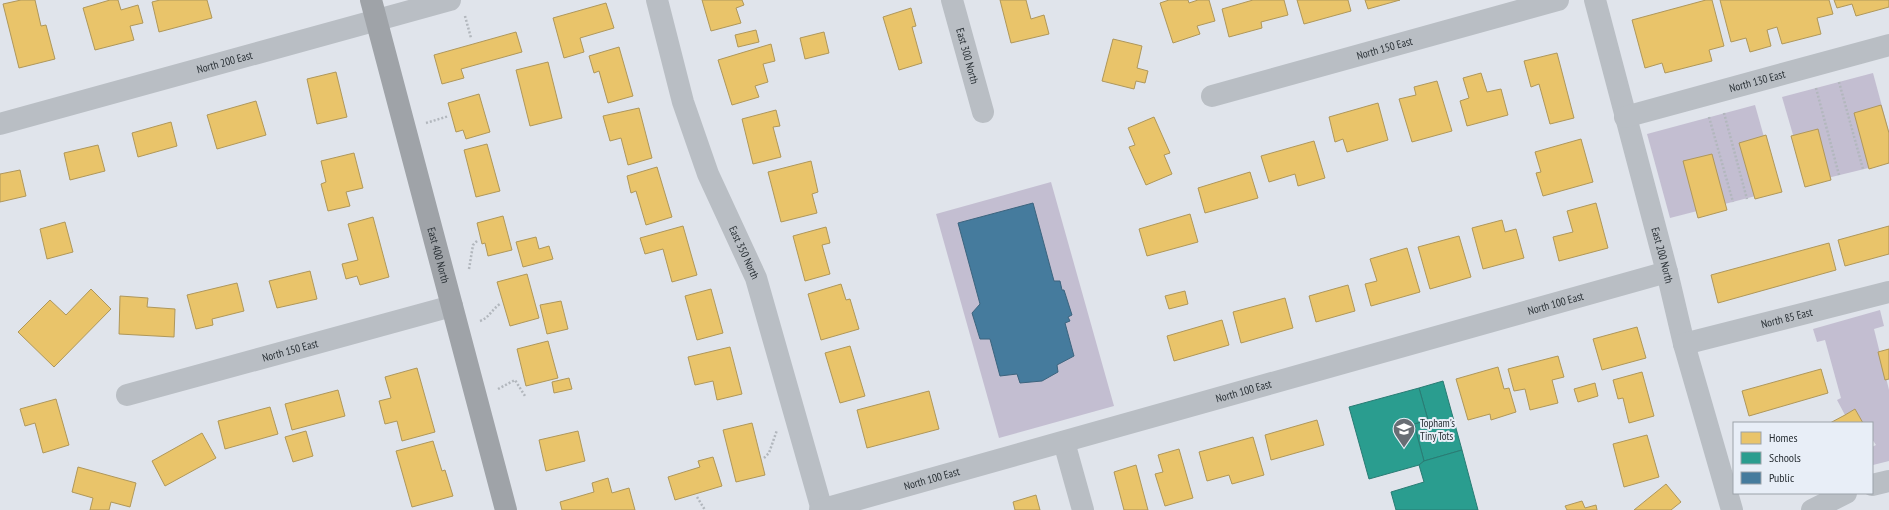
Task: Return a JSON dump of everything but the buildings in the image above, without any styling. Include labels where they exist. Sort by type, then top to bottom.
[{"type":"main road","name":"East 400 North","points":[[373,10],[506,510]]},
{"type":"street","name":"North 200 East","points":[[0,124],[373,10],[450,0]]},
{"type":"street","name":"East 350 North","points":[[656,0],[685,110],[708,174],[756,278],[821,510]]},
{"type":"street","name":"East 300 North","points":[[952,0],[983,112]]},
{"type":"street","name":"North 150 East","points":[[1212,96],[1558,0]]},
{"type":"street","name":"East 200 North","points":[[1595,0],[1667,272],[1684,344],[1724,478],[1732,510]]},
{"type":"street","name":"North 130 East","points":[[1625,117],[1889,44]]},
{"type":"street","name":"North 100 East","points":[[821,510],[1667,272]]},
{"type":"street","name":"North 85 East","points":[[1684,344],[1889,292]]},
{"type":"street","name":"North 150 East","points":[[127,395],[452,306]]},
{"type":"street","points":[[1064,442],[1083,510]]},
{"type":"street","points":[[1873,485],[1889,481]]},
{"type":"street","points":[[1812,510],[1846,494]]},
{"type":"street","points":[[1848,494],[1853,510]]},
{"type":"path","points":[[465,16],[471,38]]},
{"type":"path","points":[[1839,82],[1863,169]]},
{"type":"path","points":[[1816,88],[1839,175]]},
{"type":"path","points":[[1724,113],[1747,198]]},
{"type":"path","points":[[426,123],[449,116]]},
{"type":"path","points":[[1709,117],[1733,202]]},
{"type":"path","points":[[469,269],[473,245],[478,240]]},
{"type":"path","points":[[480,321],[486,319],[500,304]]},
{"type":"path","points":[[498,389],[515,380],[525,396]]},
{"type":"path","points":[[764,458],[769,453],[778,427]]},
{"type":"path","points":[[697,497],[705,510]]},
{"type":"shaded area","points":[[1873,73],[1889,132],[1889,163],[1807,183],[1782,97]]},
{"type":"shaded area","points":[[1755,105],[1779,190],[1670,218],[1647,134]]},
{"type":"shaded area","points":[[1051,182],[1114,406],[999,438],[936,214]]},
{"type":"shaded area","points":[[1880,310],[1884,326],[1874,329],[1889,390],[1889,461],[1873,465],[1873,446],[1876,445],[1873,440],[1873,422],[1862,422],[1855,409],[1845,415],[1837,400],[1841,398],[1825,340],[1817,342],[1813,329]]},
{"type":"place","name":"Topham's Tiny Tots","points":[[1404,448]]}]
